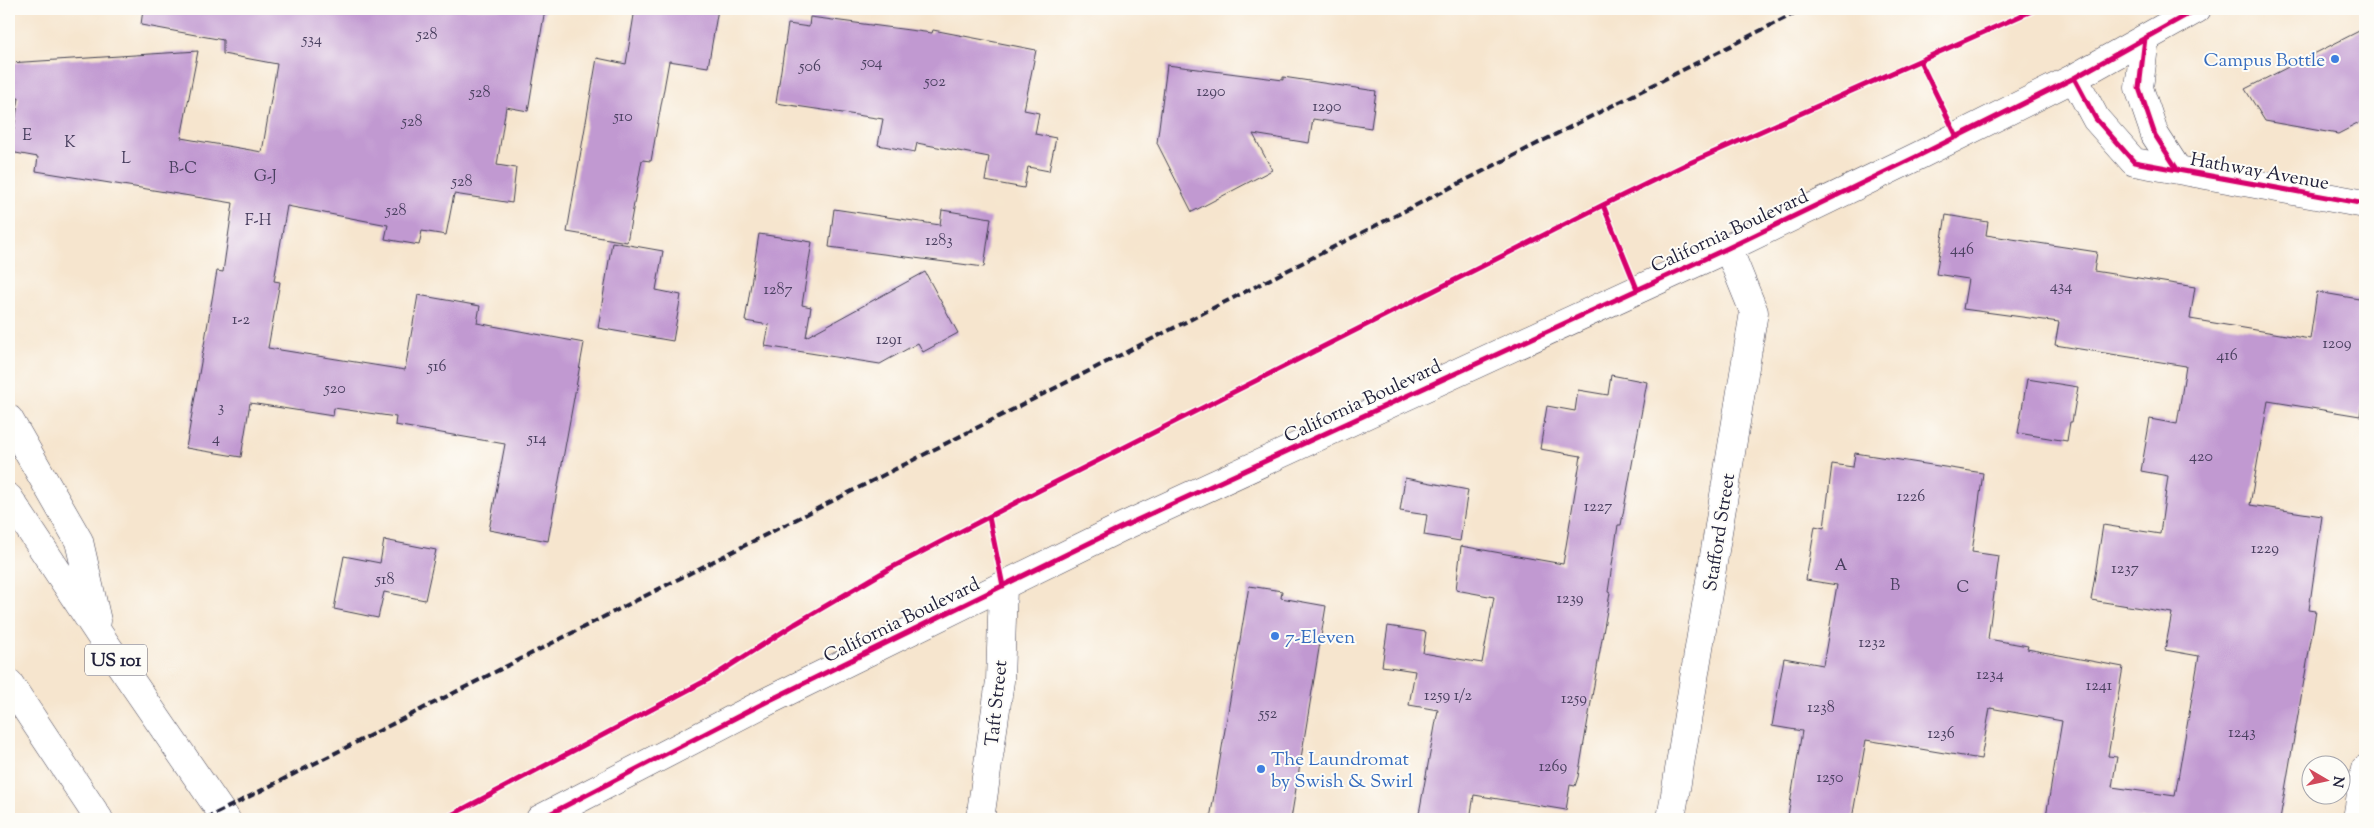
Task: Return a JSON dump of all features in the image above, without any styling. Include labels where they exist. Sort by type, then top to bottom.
[{"type":"main road","name":"California Boulevard","points":[[540,819],[770,700],[1131,523],[1728,248],[2074,78],[2197,9]]},
{"type":"main road","points":[[2145,38],[2139,88],[2155,134],[2177,169]]},
{"type":"main road","name":"Hathway Avenue","points":[[2074,78],[2096,119],[2134,162],[2365,204]]},
{"type":"main road","name":"Stafford Street","points":[[1671,819],[1754,312],[1728,248]]},
{"type":"main road","points":[[9,419],[80,541],[100,637]]},
{"type":"main road","name":"US 101","points":[[9,498],[100,637],[226,819]]},
{"type":"main road","name":"Taft Street","points":[[980,819],[1000,681],[1003,586]]},
{"type":"main road","points":[[9,683],[99,819]]},
{"type":"main road","points":[[2357,819],[2365,769]]},
{"type":"building","points":[[143,9],[545,9],[528,111],[506,107],[497,165],[516,168],[512,203],[454,194],[446,235],[422,231],[419,245],[385,239],[388,225],[287,206],[274,281],[280,282],[268,348],[405,370],[418,295],[480,306],[477,323],[584,343],[548,541],[489,530],[505,444],[395,425],[396,417],[334,408],[333,416],[250,403],[241,457],[186,448],[217,271],[223,272],[233,203],[36,171],[38,157],[10,152],[19,98],[9,99],[9,63],[198,51],[181,138],[262,152],[277,64],[223,54],[223,40],[141,25]]},
{"type":"building","points":[[635,9],[718,9],[708,67],[669,61],[651,161],[642,160],[627,242],[567,232],[597,58],[626,64]]},
{"type":"building","points":[[810,17],[932,33],[933,30],[1036,50],[1024,110],[1039,113],[1035,134],[1056,138],[1049,171],[1028,167],[1024,188],[985,181],[989,157],[917,143],[915,152],[878,145],[883,119],[776,103],[788,24],[809,27]]},
{"type":"building","name":"Campus Bottle","points":[[2365,28],[2365,120],[2338,134],[2265,121],[2245,89]]},
{"type":"building","points":[[1167,65],[1283,80],[1283,77],[1376,91],[1371,128],[1313,119],[1309,143],[1253,134],[1272,170],[1192,212],[1157,143]]},
{"type":"building","points":[[834,209],[940,225],[942,210],[991,218],[984,267],[829,247]]},
{"type":"building","points":[[1946,215],[1988,222],[1986,235],[2097,252],[2094,271],[2195,287],[2190,319],[2310,339],[2317,292],[2365,300],[2365,385],[2360,416],[2268,401],[2250,505],[2322,516],[2309,610],[2316,611],[2280,819],[2067,819],[2046,816],[2062,721],[1990,708],[1981,759],[1866,740],[1852,819],[1806,819],[1788,816],[1802,731],[1772,726],[1784,658],[1823,665],[1837,585],[1806,580],[1815,526],[1824,528],[1832,464],[1853,467],[1855,453],[1983,473],[1972,552],[1999,556],[1988,639],[2028,646],[2027,649],[2123,667],[2108,756],[2117,757],[2112,787],[2175,796],[2199,656],[2165,650],[2172,613],[2091,600],[2103,525],[2160,534],[2168,476],[2141,471],[2150,419],[2177,424],[2186,366],[2055,345],[2059,322],[1963,309],[1968,279],[1936,274]]},
{"type":"building","points":[[759,234],[812,242],[802,305],[811,307],[806,337],[925,272],[958,333],[923,352],[918,343],[880,364],[765,346],[769,325],[745,321]]},
{"type":"building","points":[[612,242],[663,251],[656,290],[681,295],[673,341],[598,328]]},
{"type":"building","points":[[1611,375],[1647,382],[1621,525],[1618,525],[1608,592],[1610,593],[1578,777],[1575,786],[1570,785],[1566,810],[1474,795],[1470,819],[1418,819],[1438,710],[1409,705],[1415,671],[1382,666],[1388,626],[1426,632],[1423,653],[1482,663],[1494,597],[1456,590],[1461,546],[1563,564],[1581,456],[1540,449],[1547,406],[1575,411],[1578,390],[1608,395]]},
{"type":"building","points":[[2027,379],[2078,387],[2067,441],[2018,433]]},
{"type":"building","points":[[1405,478],[1468,490],[1460,541],[1424,535],[1427,515],[1400,511]]},
{"type":"building","points":[[384,540],[436,550],[425,600],[384,592],[378,618],[334,609],[344,556],[380,563]]},
{"type":"building","points":[[1249,586],[1282,591],[1281,598],[1326,606],[1291,819],[1210,819]]},
{"type":"railway","points":[[205,819],[1803,9]]},
{"type":"cycle path","points":[[444,819],[709,679],[795,624],[887,570],[1040,490],[1685,165],[2036,9]]},
{"type":"cycle path","points":[[540,819],[770,700],[1122,527],[1728,248],[1920,155],[2074,78],[2197,9]]},
{"type":"cycle path","points":[[2145,38],[2139,88],[2155,135],[2177,169]]},
{"type":"cycle path","points":[[1920,61],[1957,137]]},
{"type":"cycle path","points":[[2074,78],[2096,119],[2134,162],[2365,204]]},
{"type":"cycle path","points":[[1603,205],[1637,289]]},
{"type":"cycle path","points":[[989,517],[1003,586]]},
{"type":"place","name":"Campus Bottle","points":[[2335,59]]},
{"type":"place","name":"7-Eleven","points":[[1275,636]]},
{"type":"place","name":"The Laundromat by Swish & Swirl","points":[[1261,769]]}]
